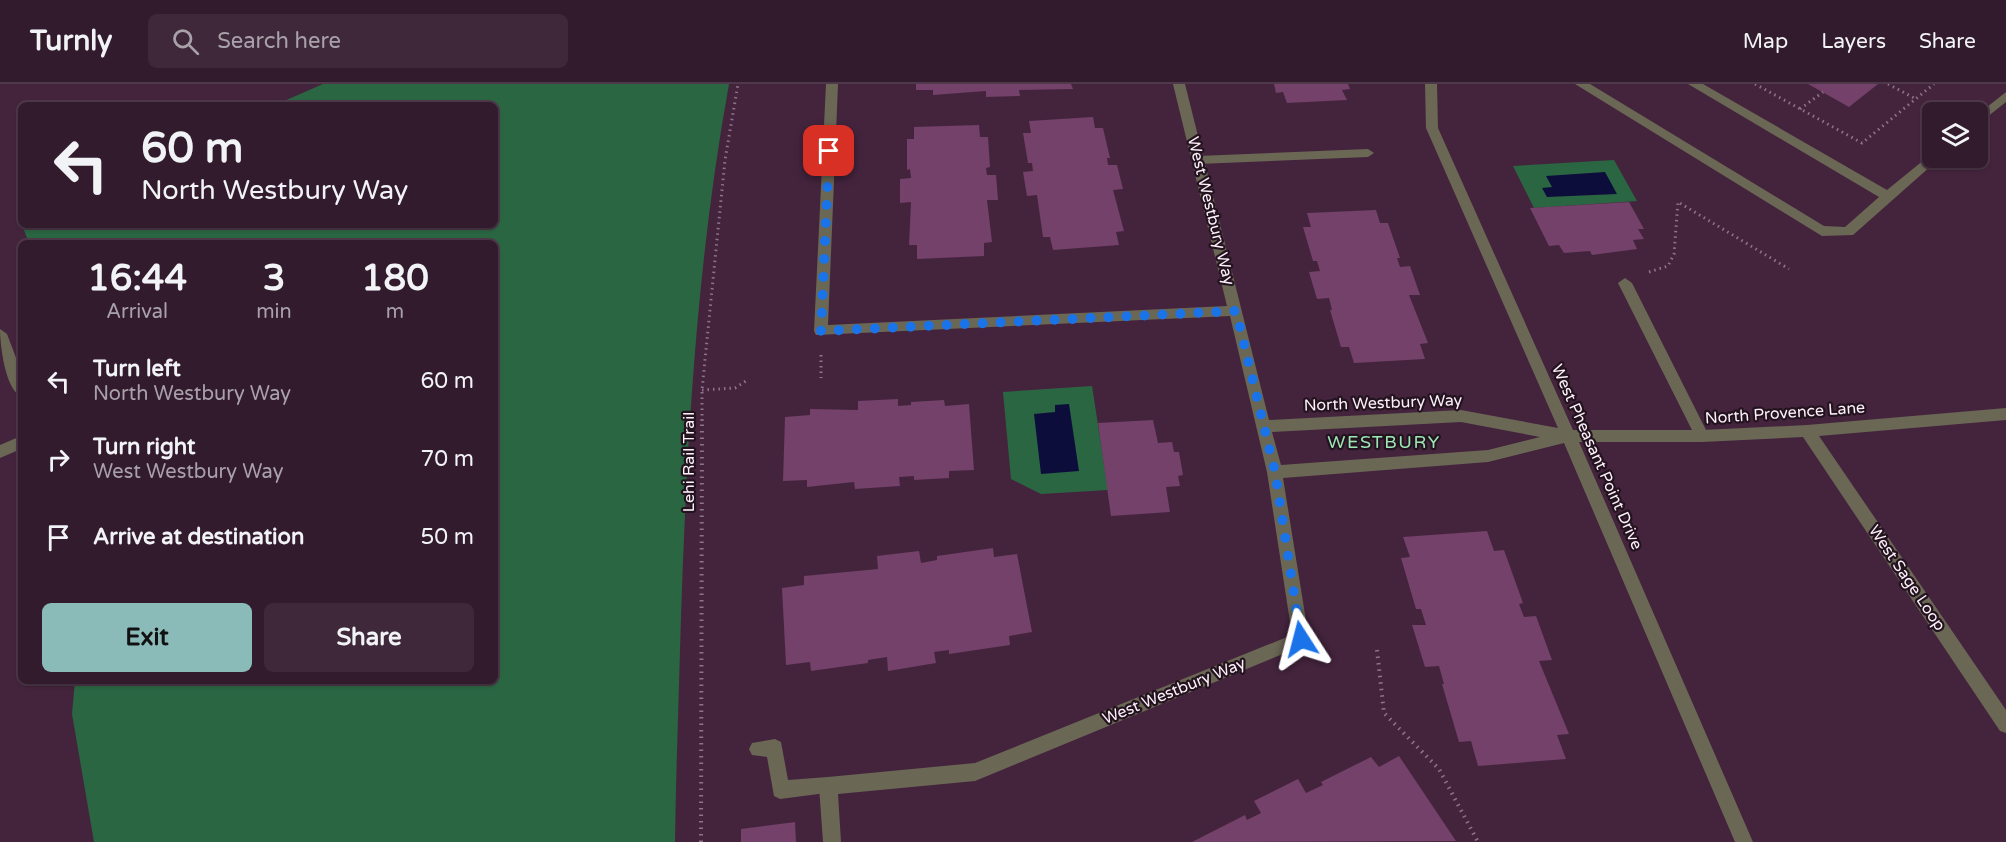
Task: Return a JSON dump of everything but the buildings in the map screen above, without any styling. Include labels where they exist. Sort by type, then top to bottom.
[{"type":"street","points":[[832,84],[821,331],[1236,311]]},
{"type":"street","name":"West Westbury Way","points":[[828,786],[975,772],[1301,639],[1275,472],[1179,84]]},
{"type":"street","name":"West Pheasant Point Drive","points":[[1431,84],[1432,128],[1587,478],[1744,842]]},
{"type":"street","points":[[1581,84],[1822,231],[1848,232],[1922,168]]},
{"type":"street","points":[[1694,84],[1888,196]]},
{"type":"street","points":[[1988,112],[2006,96]]},
{"type":"street","points":[[1198,160],[1368,153]]},
{"type":"street","points":[[1625,283],[1702,436]]},
{"type":"street","points":[[0,334],[18,382]]},
{"type":"street","name":"North Provence Lane","points":[[1567,436],[1702,436],[1808,431],[2006,414]]},
{"type":"street","name":"North Westbury Way","points":[[1264,426],[1461,416],[1567,436]]},
{"type":"street","name":"West Sage Loop","points":[[1808,431],[2006,725]]},
{"type":"street","points":[[1275,472],[1488,456],[1567,436]]},
{"type":"street","points":[[0,452],[18,443]]},
{"type":"street","points":[[758,749],[775,748],[780,790],[828,786],[832,842]]},
{"type":"path","name":"Lehi Rail Trail","points":[[701,842],[702,390],[725,160],[738,84]]},
{"type":"path","points":[[1755,84],[1862,143],[1934,84]]},
{"type":"path","points":[[1888,84],[1916,99]]},
{"type":"path","points":[[1800,109],[1823,92]]},
{"type":"path","points":[[1642,274],[1668,266],[1674,254],[1678,202],[1789,269]]},
{"type":"path","points":[[702,390],[735,388],[746,381]]},
{"type":"path","points":[[1377,650],[1384,713],[1439,770],[1478,842]]},
{"type":"green space","points":[[323,84],[729,84],[701,282],[690,415],[681,616],[675,842],[94,842],[72,714],[75,684],[498,684],[498,240],[28,240],[23,228],[498,228],[498,102],[282,102]]},
{"type":"green space","points":[[1614,160],[1637,201],[1534,208],[1513,166]]},
{"type":"green space","points":[[1092,386],[1108,490],[1041,494],[1011,479],[1003,392]]},
{"type":"shaded area","points":[[1605,172],[1617,194],[1547,197],[1542,188],[1552,187],[1546,176]]},
{"type":"shaded area","points":[[1069,404],[1079,471],[1041,474],[1034,414],[1055,412],[1055,405]]},
{"type":"district","name":"WESTBURY","points":[[1384,442]]},
{"type":"route","points":[[829,151],[821,331],[1236,311],[1275,472],[1301,639]]}]
